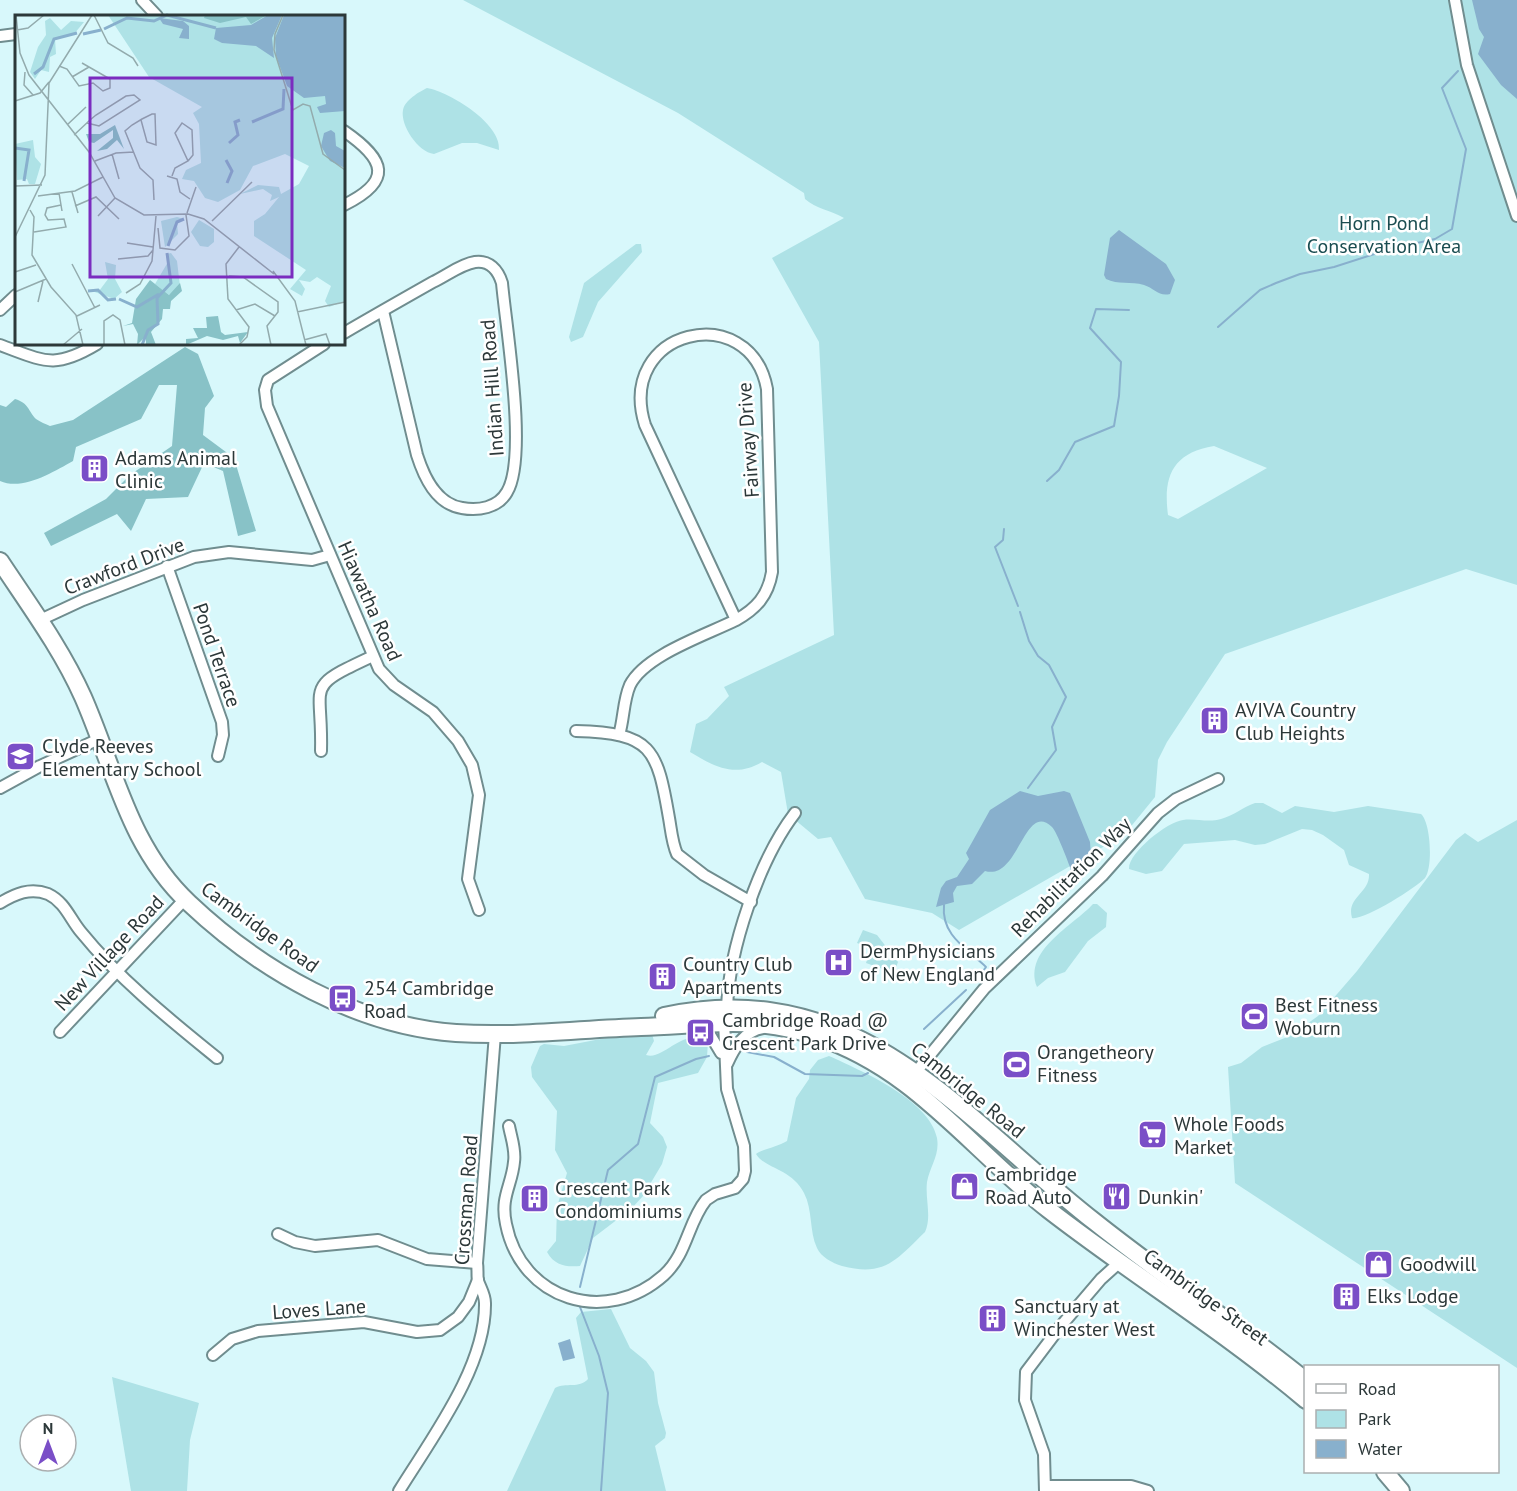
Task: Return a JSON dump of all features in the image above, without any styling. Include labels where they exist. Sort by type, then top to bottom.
[{"type":"highway","name":"Cambridge Road","points":[[0,561],[40,620],[76,682],[140,839],[158,869],[185,899],[218,927],[269,964],[339,1004],[379,1019],[424,1029],[495,1034],[620,1028],[687,1024],[762,1010],[825,1023],[876,1046],[916,1072],[952,1099],[1096,1224]]},
{"type":"highway","name":"Cambridge Road","points":[[620,1028],[682,1013],[728,1017],[789,1029],[833,1042],[885,1068],[929,1100],[1020,1186],[1078,1232]]},
{"type":"highway","points":[[982,1151],[994,1137]]},
{"type":"highway","name":"Cambridge Street","points":[[1096,1224],[1304,1399]]},
{"type":"highway","name":"Cambridge Street","points":[[1078,1232],[1196,1306],[1304,1380]]},
{"type":"highway","points":[[1386,1473],[1401,1491]]},
{"type":"street","points":[[142,0],[156,15]]},
{"type":"street","points":[[1455,0],[1467,65],[1517,216]]},
{"type":"street","points":[[0,36],[15,34]]},
{"type":"street","points":[[345,132],[367,151],[376,165],[379,176],[369,191],[345,205]]},
{"type":"street","name":"Indian Hill Road","points":[[477,262],[489,264],[496,271],[502,283],[516,447],[515,468],[510,486],[503,497],[493,505],[471,509],[452,506],[441,497],[426,478],[417,455],[383,310],[464,266],[477,262]]},
{"type":"street","points":[[0,310],[15,296]]},
{"type":"street","points":[[345,332],[383,310]]},
{"type":"street","name":"Fairway Drive","points":[[619,735],[628,690],[644,668],[736,620],[759,604],[768,589],[772,572],[767,389],[758,364],[742,347],[715,335],[691,336],[671,342],[651,360],[641,384],[640,410],[736,620]]},
{"type":"street","points":[[0,345],[57,362],[75,356],[95,345]]},
{"type":"street","name":"Hiawatha Road","points":[[322,345],[272,376],[265,390],[269,412],[373,656],[388,680],[439,719],[458,741],[472,765],[478,786],[478,806],[468,879],[479,910]]},
{"type":"street","name":"Crawford Drive","points":[[40,620],[167,566],[194,557],[217,553],[309,560],[330,555]]},
{"type":"street","name":"Pond Terrace","points":[[167,566],[222,722],[223,735],[218,756]]},
{"type":"street","points":[[321,751],[318,700],[321,687],[330,677],[373,656]]},
{"type":"street","points":[[576,731],[619,735],[644,746],[659,764],[679,856],[711,879],[751,902]]},
{"type":"street","points":[[0,788],[40,766],[99,739]]},
{"type":"street","name":"Rehabilitation Way","points":[[916,1072],[984,989],[1102,876],[1158,813],[1176,799],[1218,778]]},
{"type":"street","points":[[509,1126],[514,1161],[506,1191],[504,1214],[508,1234],[519,1260],[543,1286],[567,1298],[595,1301],[627,1296],[664,1275],[680,1254],[704,1202],[715,1194],[735,1188],[743,1179],[745,1150],[729,1098],[729,1059],[723,1039],[728,1017],[735,953],[751,902],[776,843],[795,813]]},
{"type":"street","points":[[0,903],[28,891],[52,897],[65,908],[78,929],[116,970],[159,1011],[217,1058]]},
{"type":"street","name":"New Village Road","points":[[60,1032],[185,899]]},
{"type":"street","points":[[687,1024],[698,1026],[709,1033],[729,1059]]},
{"type":"street","points":[[729,1059],[740,1041],[756,1029],[789,1029]]},
{"type":"street","name":"Crossman Road","points":[[399,1491],[444,1420],[471,1365],[485,1312],[485,1298],[478,1280],[477,1263],[495,1034]]},
{"type":"street","points":[[1078,1232],[1102,1255],[1104,1264],[1101,1279]]},
{"type":"street","points":[[278,1234],[295,1242],[315,1246],[378,1240],[427,1259],[477,1263]]},
{"type":"street","points":[[1121,1261],[1101,1279],[1034,1359],[1026,1372],[1025,1400],[1044,1454],[1045,1489],[1131,1486],[1148,1491]]},
{"type":"street","name":"Loves Lane","points":[[213,1355],[232,1339],[258,1331],[364,1322],[417,1332],[440,1330],[458,1317],[469,1302],[478,1280]]},
{"type":"green space","name":"Horn Pond Conservation Area","points":[[463,0],[1517,0],[1517,585],[1466,569],[1225,654],[1167,742],[1158,760],[1155,797],[1124,835],[959,930],[932,913],[865,899],[831,837],[818,839],[788,814],[781,772],[762,762],[743,769],[725,769],[690,752],[696,724],[707,719],[729,696],[724,687],[834,635],[819,342],[772,258],[844,218],[809,202],[805,199],[804,193],[678,113]],"holes":[[[1214,446],[1267,468],[1178,519],[1168,515],[1169,478],[1173,469],[1188,454]]]},
{"type":"green space","points":[[427,88],[461,103],[484,120],[498,140],[499,150],[477,143],[462,143],[434,154],[416,143],[404,123],[403,110],[409,100]]},
{"type":"green space","points":[[636,244],[641,244],[642,252],[598,302],[583,337],[571,342],[569,337],[584,283]]},
{"type":"green space","points":[[1255,803],[1263,803],[1282,813],[1295,806],[1334,812],[1368,806],[1421,814],[1429,835],[1428,872],[1420,883],[1401,896],[1367,914],[1352,918],[1352,905],[1366,886],[1369,874],[1349,865],[1344,850],[1312,830],[1302,829],[1265,844],[1255,845],[1235,840],[1184,844],[1162,871],[1146,874],[1129,869],[1130,862],[1141,847],[1168,826],[1183,820],[1221,819]]},
{"type":"green space","points":[[1517,820],[1517,1368],[1235,1183],[1228,1067],[1241,1063],[1262,1047],[1290,1036],[1318,1016],[1357,971],[1456,840],[1465,833],[1478,842]]},
{"type":"green space","points":[[1093,904],[1097,904],[1107,913],[1106,927],[1088,941],[1065,972],[1048,978],[1037,987],[1035,974],[1037,962],[1043,950]]},
{"type":"green space","points":[[863,930],[877,935],[898,962],[894,973],[866,963],[871,948],[857,943]]},
{"type":"green space","points":[[632,1033],[652,1034],[654,1041],[646,1055],[652,1056],[684,1040],[702,1036],[708,1042],[707,1057],[698,1073],[658,1083],[650,1123],[663,1137],[667,1147],[662,1164],[643,1196],[631,1209],[593,1238],[580,1266],[561,1265],[547,1252],[556,1241],[557,1207],[567,1173],[555,1150],[557,1111],[532,1077],[531,1067],[540,1046],[544,1044],[564,1046]]},
{"type":"green space","points":[[829,1056],[875,1078],[908,1099],[932,1124],[937,1138],[936,1155],[927,1182],[928,1220],[925,1232],[897,1258],[880,1267],[857,1269],[838,1265],[824,1257],[815,1241],[809,1206],[799,1185],[792,1178],[765,1163],[756,1154],[787,1141],[796,1098],[809,1079],[810,1070],[818,1060]]},
{"type":"green space","points":[[611,1309],[630,1348],[646,1361],[654,1372],[658,1403],[666,1433],[665,1438],[655,1446],[666,1491],[507,1491],[555,1388],[581,1384],[588,1379],[576,1318],[581,1312]]},
{"type":"green space","points":[[112,1377],[199,1403],[190,1440],[187,1491],[131,1491]]},
{"type":"shaded area","points":[[185,347],[198,354],[214,396],[205,408],[203,435],[234,458],[256,531],[238,536],[223,471],[204,463],[188,497],[146,499],[131,531],[117,514],[51,546],[44,533],[106,499],[130,475],[172,446],[177,385],[159,385],[141,419],[76,447],[73,461],[38,479],[18,484],[0,481],[0,405],[6,407],[15,399],[20,401],[26,405],[36,419],[50,426],[73,420]]},
{"type":"water","points":[[1472,0],[1517,0],[1517,99],[1501,85],[1478,54],[1484,37],[1479,29]]},
{"type":"water","points":[[1119,230],[1166,264],[1175,280],[1170,294],[1160,293],[1148,286],[1106,279],[1104,275],[1110,238]]},
{"type":"water","points":[[1020,791],[1038,796],[1064,791],[1070,793],[1090,842],[1091,856],[1085,861],[1090,871],[1072,873],[1054,830],[1042,822],[1034,824],[1027,832],[1006,865],[996,871],[985,871],[972,884],[957,886],[953,893],[954,902],[936,907],[941,888],[946,881],[957,877],[969,859],[966,853],[990,810]]},
{"type":"water","points":[[570,1339],[575,1358],[563,1361],[558,1343]]},
{"type":"waterway","points":[[1218,327],[1260,290],[1276,283],[1390,249],[1435,239],[1452,229],[1466,149],[1442,88],[1458,71]]},
{"type":"waterway","points":[[1047,481],[1059,470],[1075,442],[1114,426],[1121,362],[1090,328],[1096,309],[1129,310]]},
{"type":"waterway","points":[[1004,529],[1003,540],[995,547],[1018,606]]},
{"type":"waterway","points":[[1020,612],[1029,641],[1038,656],[1049,665],[1066,697],[1052,727],[1056,750],[1028,788]]},
{"type":"waterway","points":[[944,905],[946,925],[951,933],[986,967],[978,978]]},
{"type":"waterway","points":[[924,1029],[966,990]]},
{"type":"waterway","points":[[747,1052],[774,1057],[805,1074],[862,1076],[868,1073]]},
{"type":"waterway","points":[[580,1287],[608,1170],[638,1144],[655,1077],[696,1059],[709,1056]]},
{"type":"waterway","points":[[580,1307],[599,1356],[608,1393],[601,1491]]},
{"type":"place","name":"Adams Animal Clinic","points":[[94,469]]},
{"type":"place","name":"AVIVA Country Club Heights","points":[[1214,721]]},
{"type":"place","name":"Clyde Reeves Elementary School","points":[[21,757]]},
{"type":"place","name":"DermPhysicians of New England","points":[[839,962]]},
{"type":"place","name":"Country Club Apartments","points":[[662,976]]},
{"type":"place","name":"254 Cambridge Road","points":[[343,999]]},
{"type":"place","name":"Best Fitness Woburn","points":[[1254,1016]]},
{"type":"place","name":"Cambridge Road @ Crescent Park Drive","points":[[701,1032]]},
{"type":"place","name":"Orangetheory Fitness","points":[[1016,1064]]},
{"type":"place","name":"Whole Foods Market","points":[[1153,1135]]},
{"type":"place","name":"Cambridge Road Auto","points":[[964,1186]]},
{"type":"place","name":"Dunkin'","points":[[1117,1197]]},
{"type":"place","name":"Crescent Park Condominiums","points":[[534,1199]]},
{"type":"place","name":"Goodwill","points":[[1379,1264]]},
{"type":"place","name":"Elks Lodge","points":[[1346,1296]]},
{"type":"place","name":"Sanctuary at Winchester West","points":[[993,1318]]}]
